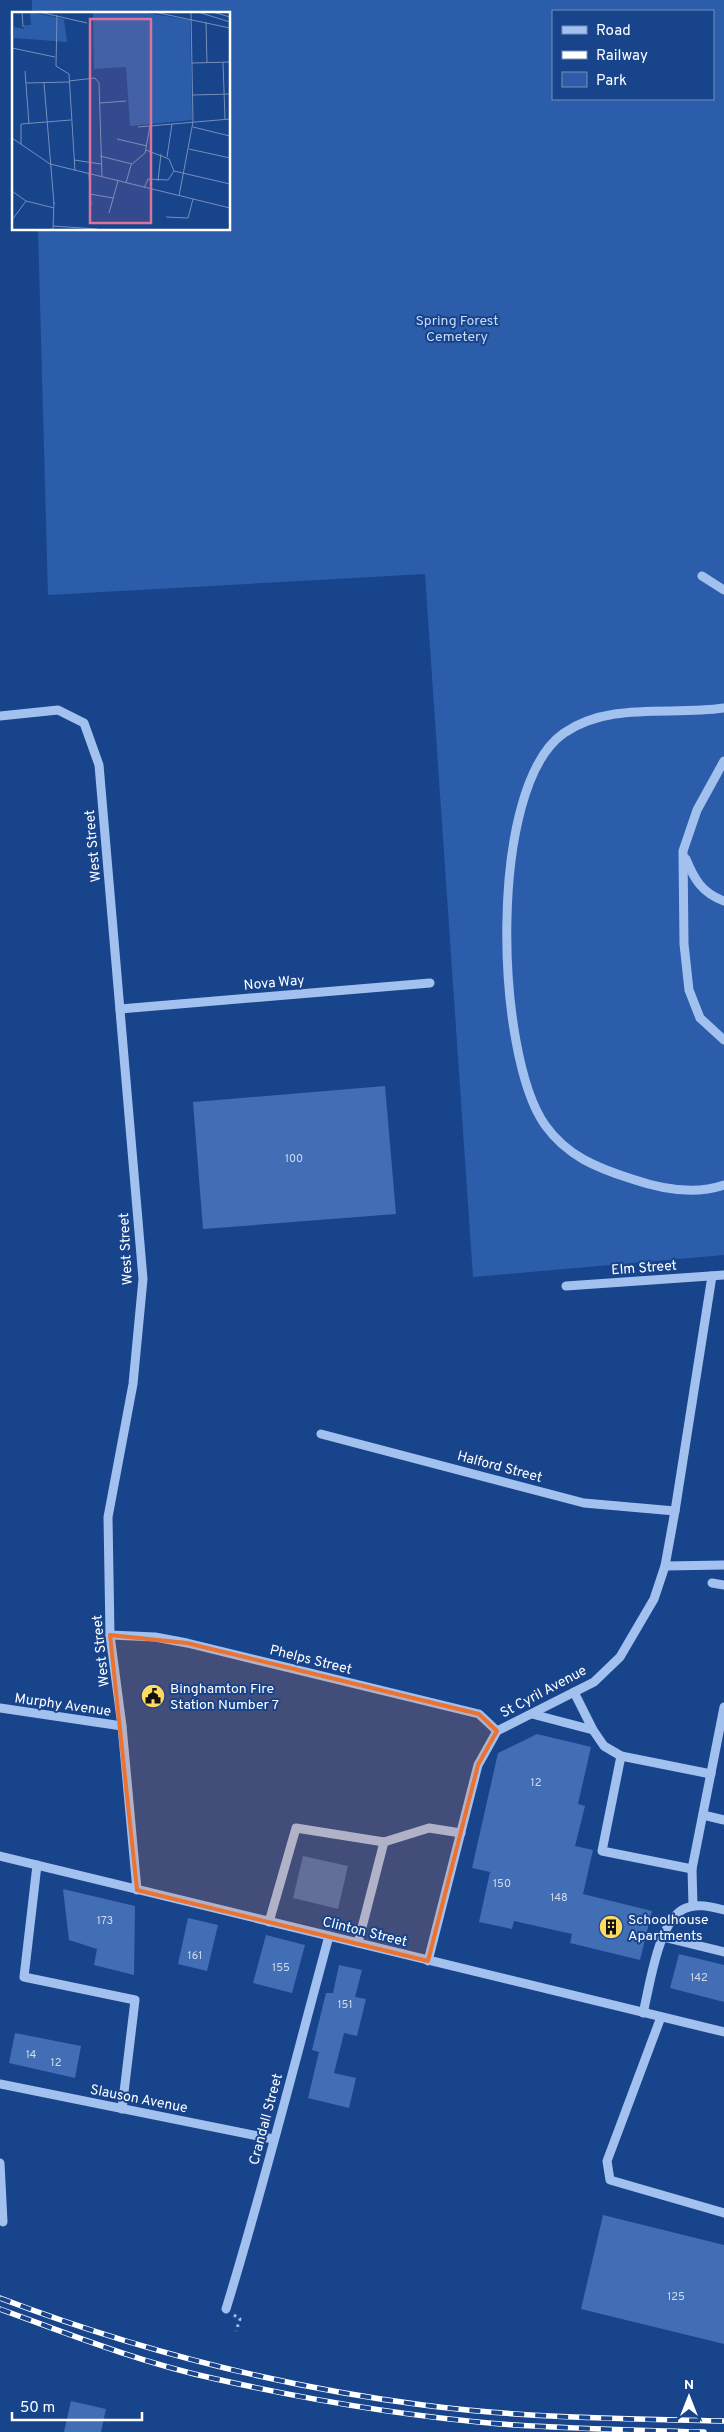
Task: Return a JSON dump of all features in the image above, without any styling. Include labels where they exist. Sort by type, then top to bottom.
[{"type":"street","points":[[702,576],[724,590]]},
{"type":"street","points":[[724,708],[684,712],[640,711],[614,714],[593,719],[565,732],[550,745],[534,772],[515,831],[508,899],[512,1022],[517,1053],[523,1080],[533,1106],[545,1125],[576,1157],[603,1170],[644,1183],[676,1189],[704,1189],[724,1185]]},
{"type":"street","name":"West Street","points":[[0,716],[58,710],[84,723],[99,765],[143,1278],[133,1384],[108,1517],[110,1634],[122,1726],[137,1890]]},
{"type":"street","points":[[724,761],[697,810],[683,851],[684,944],[689,990],[700,1018],[724,1040]]},
{"type":"street","points":[[683,851],[692,876],[705,892],[724,901]]},
{"type":"street","name":"Nova Way","points":[[120,1009],[430,982]]},
{"type":"street","name":"Elm Street","points":[[566,1286],[724,1275]]},
{"type":"street","name":"St Cyril Avenue","points":[[428,1961],[478,1765],[497,1732],[594,1682],[620,1657],[654,1600],[665,1566],[675,1511],[712,1276]]},
{"type":"street","name":"Halford Street","points":[[321,1434],[584,1502],[675,1511]]},
{"type":"street","points":[[665,1566],[724,1565]]},
{"type":"street","points":[[712,1583],[724,1585]]},
{"type":"street","name":"Phelps Street","points":[[110,1634],[156,1637],[187,1643],[479,1714],[497,1732]]},
{"type":"street","points":[[574,1692],[593,1730],[604,1746],[621,1756],[711,1774]]},
{"type":"street","points":[[693,1906],[692,1869],[724,1707]]},
{"type":"street","name":"Murphy Avenue","points":[[0,1708],[122,1726]]},
{"type":"street","points":[[532,1714],[593,1730]]},
{"type":"street","points":[[621,1756],[602,1850],[692,1869]]},
{"type":"street","points":[[703,1816],[724,1820]]},
{"type":"street","points":[[269,1922],[296,1828],[384,1842],[429,1828],[461,1833]]},
{"type":"street","points":[[358,1944],[384,1842]]},
{"type":"street","name":"Clinton Street","points":[[0,1856],[724,2032]]},
{"type":"street","points":[[37,1865],[24,1976],[135,2000],[122,2109]]},
{"type":"street","points":[[643,2013],[663,1937],[674,1915],[686,1908],[703,1905],[724,1910]]},
{"type":"street","name":"Crandall Street","points":[[226,2309],[257,2209],[273,2139],[329,1936]]},
{"type":"street","points":[[663,1937],[724,1952]]},
{"type":"street","points":[[661,2017],[607,2162],[610,2180],[724,2213]]},
{"type":"street","name":"Slauson Avenue","points":[[0,2084],[273,2139]]},
{"type":"street","points":[[0,2163],[2,2222]]},
{"type":"path","points":[[236,2331],[240,2319]]},
{"type":"highlighted area","points":[[110,1635],[187,1643],[479,1714],[497,1731],[478,1765],[428,1961],[137,1890]]},
{"type":"green space","name":"Spring Forest Cemetery","points":[[32,0],[724,0],[724,1255],[473,1277],[425,574],[48,595],[38,230],[230,230],[230,12],[32,12]]},
{"type":"building","points":[[385,1086],[396,1214],[203,1229],[193,1102]]},
{"type":"building","points":[[537,1734],[591,1747],[578,1804],[585,1806],[575,1846],[593,1850],[583,1894],[652,1911],[640,1960],[570,1943],[572,1934],[514,1921],[512,1929],[479,1922],[490,1872],[472,1868],[498,1753]]},
{"type":"building","points":[[303,1856],[348,1866],[338,1909],[293,1898]]},
{"type":"building","points":[[63,1889],[135,1906],[134,1975],[94,1965],[97,1949],[69,1940]]},
{"type":"building","points":[[188,1918],[218,1925],[207,1971],[178,1964]]},
{"type":"building","points":[[266,1935],[305,1945],[292,1993],[253,1983]]},
{"type":"building","points":[[679,1954],[724,1965],[724,2002],[670,1988]]},
{"type":"building","points":[[339,1965],[362,1970],[355,1997],[366,1999],[357,2036],[344,2033],[334,2073],[356,2078],[349,2108],[308,2098],[319,2052],[312,2050],[326,1993],[333,1993]]},
{"type":"building","points":[[15,2033],[81,2046],[75,2078],[9,2063]]},
{"type":"building","points":[[603,2215],[724,2245],[724,2344],[581,2309]]},
{"type":"building","points":[[71,2401],[106,2409],[101,2432],[64,2432]]},
{"type":"railway","points":[[0,2298],[52,2317],[156,2350],[262,2377],[315,2388],[423,2405],[498,2413],[724,2421]]},
{"type":"railway","points":[[0,2309],[107,2348],[161,2365],[286,2394],[393,2412],[500,2424],[704,2432]]},
{"type":"place","name":"Binghamton Fire Station Number 7","points":[[153,1696]]},
{"type":"place","name":"Schoolhouse Apartments","points":[[611,1927]]}]
